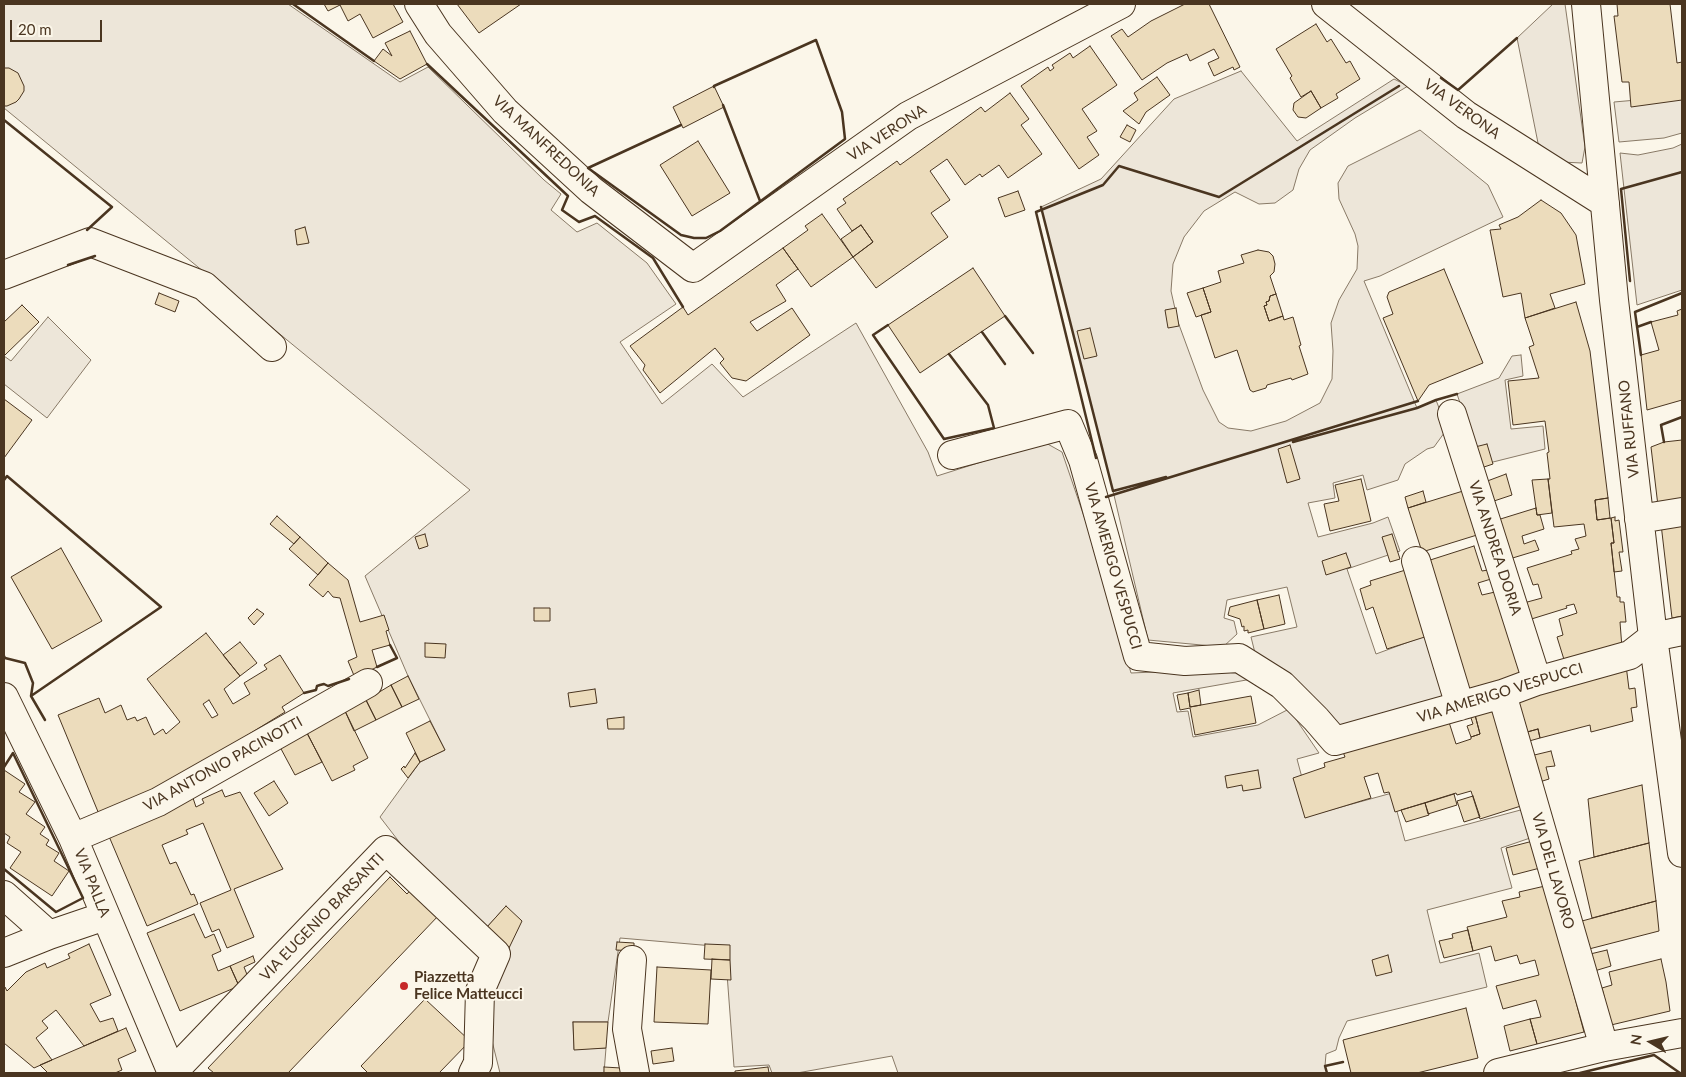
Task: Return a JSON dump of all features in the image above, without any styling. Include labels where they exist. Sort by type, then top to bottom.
[{"type":"street","name":"VIA MANFREDONIA","points":[[419,4],[438,34],[504,111],[591,190],[693,268]]},
{"type":"street","name":"VIA VERONA","points":[[693,268],[908,116],[1121,4]]},
{"type":"street","name":"VIA VERONA","points":[[1326,4],[1466,116],[1605,203]]},
{"type":"street","name":"VIA RUFFANO","points":[[1586,4],[1614,300],[1653,637],[1677,780],[1682,853]]},
{"type":"street","points":[[4,275],[90,242],[204,286],[272,346]]},
{"type":"street","name":"VIA ANDREA DORIA","points":[[1452,414],[1537,681]]},
{"type":"street","name":"VIA AMERIGO VESPUCCI","points":[[952,456],[1068,424],[1083,460],[1138,656],[1185,661],[1240,658],[1282,685],[1316,719],[1335,742],[1630,655],[1653,637]]},
{"type":"street","points":[[1639,519],[1682,512]]},
{"type":"street","points":[[1416,561],[1460,706]]},
{"type":"street","points":[[1653,637],[1682,631]]},
{"type":"street","name":"VIA ANTONIO PACINOTTI","points":[[73,838],[158,802],[368,683]]},
{"type":"street","name":"VIA DEL LAVORO","points":[[1502,694],[1604,1047]]},
{"type":"street","name":"VIA PALLA","points":[[4,697],[73,838],[172,1073]]},
{"type":"street","name":"VIA EUGENIO BARSANTI","points":[[172,1073],[386,850],[496,954],[480,991],[478,1063],[473,1073]]},
{"type":"street","points":[[4,895],[49,934]]},
{"type":"street","points":[[4,953],[49,934],[105,916]]},
{"type":"street","points":[[632,960],[627,1029],[635,1073]]},
{"type":"street","points":[[1498,1073],[1604,1047],[1682,1033]]},
{"type":"shaded area","points":[[4,4],[288,4],[400,82],[428,67],[544,180],[561,194],[551,210],[577,232],[597,223],[647,263],[676,304],[620,342],[662,404],[712,364],[743,397],[856,323],[928,452],[937,476],[1044,442],[1062,452],[1102,569],[1131,673],[1226,669],[1252,679],[1173,693],[1177,712],[1188,711],[1193,737],[1258,725],[1289,709],[1319,753],[1297,759],[1312,815],[1392,793],[1405,841],[1528,808],[1536,836],[1501,848],[1512,888],[1427,910],[1440,963],[1479,953],[1487,987],[1347,1021],[1336,1050],[1326,1054],[1325,1066],[1327,1073],[898,1073],[892,1056],[797,1073],[772,1073],[769,1065],[734,1067],[725,947],[620,938],[608,1022],[573,1022],[574,1049],[606,1048],[604,1073],[500,1073],[487,1021],[497,975],[509,948],[506,906],[487,927],[407,852],[380,817],[420,762],[445,750],[408,676],[365,576],[470,490],[4,108]]},
{"type":"shaded area","points":[[1553,4],[1565,4],[1585,147],[1582,163],[1561,162],[1538,143],[1517,38]]},
{"type":"shaded area","points":[[1241,71],[1297,141],[1394,79],[1408,86],[1355,118],[1310,150],[1299,169],[1293,190],[1275,203],[1259,204],[1235,192],[1204,211],[1184,237],[1173,264],[1171,291],[1178,322],[1203,390],[1219,422],[1228,428],[1251,431],[1286,421],[1320,403],[1332,379],[1331,323],[1339,300],[1357,269],[1358,246],[1355,234],[1339,199],[1338,183],[1348,166],[1420,130],[1488,185],[1503,217],[1380,276],[1364,281],[1417,408],[1436,400],[1447,429],[1434,447],[1427,449],[1405,464],[1398,480],[1367,490],[1363,475],[1333,483],[1335,498],[1308,503],[1318,537],[1373,523],[1388,517],[1400,551],[1347,569],[1376,654],[1433,633],[1452,702],[1338,731],[1255,653],[1251,637],[1297,627],[1287,587],[1227,600],[1224,618],[1234,621],[1237,634],[1223,647],[1148,640],[1113,491],[1041,207],[1101,179],[1174,99]]},
{"type":"shaded area","points":[[1682,96],[1682,133],[1664,138],[1619,142],[1614,102]]},
{"type":"shaded area","points":[[1682,144],[1682,290],[1637,305],[1620,153],[1638,155],[1673,148]]},
{"type":"shaded area","points":[[48,317],[91,360],[47,418],[4,384],[4,356],[11,361]]},
{"type":"shaded area","points":[[1521,355],[1523,376],[1505,380],[1511,429],[1543,426],[1545,449],[1481,465],[1457,394],[1499,378],[1512,356]]},
{"type":"building","points":[[324,4],[393,4],[403,22],[373,38],[360,14],[348,21],[340,5],[328,11]]},
{"type":"building","points":[[457,4],[521,4],[479,33]]},
{"type":"building","points":[[1185,4],[1209,4],[1240,67],[1234,70],[1233,67],[1214,76],[1208,63],[1219,58],[1214,49],[1190,61],[1187,54],[1167,63],[1142,80],[1111,36],[1122,29],[1128,37],[1151,21]]},
{"type":"building","points":[[1617,4],[1670,4],[1677,63],[1682,62],[1682,100],[1631,107],[1629,82],[1622,82],[1614,16],[1618,16]]},
{"type":"building","points":[[1316,24],[1327,42],[1331,39],[1346,63],[1350,61],[1360,79],[1336,94],[1338,98],[1321,108],[1311,91],[1301,97],[1290,78],[1292,76],[1276,49]]},
{"type":"building","points":[[410,31],[427,64],[400,79],[374,61],[383,49],[392,56],[385,43]]},
{"type":"building","points":[[1090,46],[1117,85],[1082,109],[1097,131],[1087,137],[1099,155],[1079,169],[1021,86],[1048,67],[1050,71],[1054,68],[1052,65],[1070,53],[1073,58]]},
{"type":"building","points":[[4,68],[9,68],[18,73],[24,86],[24,91],[19,99],[7,106],[4,106]]},
{"type":"building","points":[[1157,77],[1170,95],[1146,112],[1139,124],[1123,111],[1138,100],[1134,93]]},
{"type":"building","points":[[714,86],[724,107],[683,128],[673,107]]},
{"type":"building","points":[[1311,91],[1321,108],[1306,118],[1298,117],[1293,110],[1294,103]]},
{"type":"building","points":[[1010,93],[1029,119],[1021,125],[1042,154],[1008,178],[999,165],[982,177],[980,174],[965,185],[947,159],[930,171],[950,200],[931,213],[948,237],[876,288],[853,257],[873,242],[861,225],[852,231],[837,209],[846,203],[843,199],[897,161],[900,165],[981,107],[985,112]]},
{"type":"building","points":[[1127,125],[1136,130],[1130,142],[1120,137]]},
{"type":"building","points":[[698,141],[730,193],[692,216],[660,165]]},
{"type":"building","points":[[1018,191],[1025,210],[1005,217],[998,198]]},
{"type":"building","points":[[1541,200],[1561,213],[1576,235],[1585,284],[1550,294],[1555,308],[1525,318],[1521,293],[1503,297],[1490,230],[1501,229],[1499,225],[1518,217]]},
{"type":"building","points":[[822,214],[853,257],[811,287],[783,248],[808,230],[805,226]]},
{"type":"building","points":[[861,225],[873,242],[853,257],[841,239]]},
{"type":"building","points":[[305,227],[309,243],[297,245],[295,230]]},
{"type":"building","points":[[783,248],[798,269],[776,285],[786,301],[750,322],[757,331],[792,308],[810,335],[746,381],[732,378],[720,363],[724,359],[715,348],[660,393],[643,370],[645,365],[630,346],[683,307],[688,315]]},
{"type":"building","points":[[1258,250],[1269,252],[1273,256],[1275,264],[1274,272],[1270,276],[1276,294],[1270,296],[1269,301],[1266,302],[1267,305],[1264,306],[1269,321],[1283,316],[1284,320],[1293,317],[1301,345],[1299,346],[1308,374],[1292,380],[1291,378],[1267,385],[1266,388],[1253,392],[1250,390],[1237,350],[1215,358],[1201,315],[1211,312],[1203,288],[1221,282],[1218,271],[1244,263],[1241,255]]},
{"type":"building","points":[[973,268],[1005,316],[920,373],[888,325]]},
{"type":"building","points":[[1444,269],[1483,363],[1429,385],[1418,401],[1383,318],[1393,314],[1387,297],[1389,292]]},
{"type":"building","points":[[1203,288],[1211,312],[1196,317],[1187,293]]},
{"type":"building","points":[[159,293],[179,301],[175,312],[155,304]]},
{"type":"building","points":[[1276,294],[1283,316],[1269,321],[1264,306],[1267,305],[1266,302],[1269,301],[1270,296]]},
{"type":"building","points":[[1576,302],[1590,351],[1608,498],[1595,500],[1597,520],[1611,518],[1614,543],[1611,543],[1617,597],[1620,597],[1620,602],[1624,602],[1626,622],[1620,622],[1622,648],[1566,666],[1557,637],[1563,635],[1559,619],[1577,613],[1574,604],[1525,621],[1520,604],[1542,598],[1538,584],[1533,585],[1527,568],[1572,554],[1571,551],[1579,549],[1575,539],[1586,536],[1584,524],[1554,527],[1548,479],[1550,479],[1547,453],[1549,452],[1545,421],[1513,425],[1508,381],[1539,378],[1529,347],[1534,345],[1525,318]]},
{"type":"building","points":[[22,305],[39,322],[5,355],[4,322]]},
{"type":"building","points":[[1176,308],[1179,326],[1168,328],[1165,310]]},
{"type":"building","points":[[1682,309],[1682,400],[1647,410],[1641,355],[1659,350],[1651,322],[1678,315],[1677,311]]},
{"type":"building","points":[[1090,328],[1097,356],[1084,359],[1077,331]]},
{"type":"building","points":[[4,399],[32,420],[4,458]]},
{"type":"building","points":[[1682,440],[1682,502],[1658,506],[1651,447],[1664,442]]},
{"type":"building","points":[[1487,444],[1493,464],[1478,469],[1471,448]]},
{"type":"building","points":[[1290,445],[1300,479],[1287,483],[1278,449]]},
{"type":"building","points":[[1506,474],[1512,495],[1488,503],[1482,483]]},
{"type":"building","points":[[1361,479],[1371,521],[1330,531],[1324,504],[1339,501],[1335,485]]},
{"type":"building","points":[[1548,479],[1552,513],[1537,515],[1532,480]]},
{"type":"building","points":[[1423,491],[1426,502],[1408,508],[1405,497]]},
{"type":"building","points":[[1463,491],[1477,535],[1422,552],[1408,508]]},
{"type":"building","points":[[1608,498],[1610,518],[1597,520],[1595,500]]},
{"type":"building","points":[[1536,508],[1537,515],[1540,515],[1544,529],[1522,536],[1524,544],[1535,540],[1539,550],[1506,560],[1494,521]]},
{"type":"building","points":[[277,516],[300,537],[294,544],[270,524]]},
{"type":"building","points":[[1615,517],[1615,521],[1619,520],[1623,552],[1619,552],[1622,571],[1614,572],[1611,543],[1614,543],[1611,518]]},
{"type":"building","points":[[1682,521],[1682,616],[1672,618],[1661,524]]},
{"type":"building","points":[[425,534],[428,546],[419,549],[415,537]]},
{"type":"building","points":[[1392,534],[1400,559],[1390,562],[1382,537]]},
{"type":"building","points":[[300,537],[328,563],[318,575],[289,549]]},
{"type":"building","points":[[1474,546],[1482,571],[1488,570],[1491,579],[1478,583],[1482,595],[1495,592],[1522,680],[1467,697],[1424,562]]},
{"type":"building","points":[[61,548],[102,621],[52,649],[11,577]]},
{"type":"building","points":[[1346,553],[1351,567],[1326,575],[1322,561]]},
{"type":"building","points":[[328,563],[348,580],[360,622],[384,615],[389,630],[386,631],[390,645],[372,650],[377,667],[355,678],[348,661],[357,657],[340,598],[333,597],[328,591],[323,597],[309,585]]},
{"type":"building","points":[[1412,568],[1431,635],[1387,649],[1373,607],[1366,610],[1360,589],[1371,585],[1370,581]]},
{"type":"building","points":[[1279,595],[1285,624],[1264,629],[1257,600]]},
{"type":"building","points":[[1257,600],[1264,629],[1248,633],[1248,630],[1244,631],[1244,626],[1242,627],[1240,619],[1228,615],[1230,607]]},
{"type":"building","points":[[534,608],[550,608],[550,621],[534,621]]},
{"type":"building","points":[[257,609],[264,614],[254,625],[248,618]]},
{"type":"building","points":[[206,633],[240,676],[224,689],[233,704],[250,694],[244,683],[267,669],[264,665],[280,655],[304,693],[282,707],[285,712],[225,749],[101,819],[58,715],[99,698],[105,713],[121,705],[127,720],[135,717],[137,721],[146,717],[154,735],[163,729],[166,734],[180,722],[147,679]],"holes":[[[209,700],[218,715],[212,718],[203,704]]]},
{"type":"building","points":[[240,642],[257,663],[240,676],[223,655]]},
{"type":"building","points":[[425,643],[446,644],[445,658],[425,657]]},
{"type":"building","points":[[1626,665],[1629,689],[1635,688],[1637,707],[1631,708],[1633,721],[1591,732],[1590,725],[1540,738],[1538,729],[1520,734],[1510,696]]},
{"type":"building","points":[[408,676],[419,699],[402,707],[391,685]]},
{"type":"building","points":[[391,685],[402,707],[376,720],[366,700]]},
{"type":"building","points":[[595,689],[597,703],[570,707],[568,693]]},
{"type":"building","points":[[1199,690],[1201,705],[1190,707],[1188,693]]},
{"type":"building","points":[[1188,693],[1190,707],[1251,696],[1256,723],[1195,735],[1190,708],[1180,710],[1177,695]]},
{"type":"building","points":[[366,700],[376,720],[354,731],[345,711]]},
{"type":"building","points":[[1497,704],[1524,805],[1480,819],[1471,791],[1457,795],[1456,793],[1395,812],[1389,792],[1384,793],[1378,773],[1364,777],[1371,798],[1305,818],[1293,778],[1325,767],[1324,763],[1345,757],[1343,752],[1448,719],[1456,744],[1471,739],[1471,737],[1480,734],[1474,711]]},
{"type":"building","points":[[345,711],[368,758],[353,766],[355,770],[332,781],[307,733]]},
{"type":"building","points":[[1474,711],[1480,734],[1471,737],[1467,726],[1473,724],[1469,712]]},
{"type":"building","points":[[624,717],[624,729],[608,729],[607,719]]},
{"type":"building","points":[[430,721],[445,750],[420,762],[406,733]]},
{"type":"building","points":[[1538,729],[1540,738],[1522,743],[1520,734]]},
{"type":"building","points":[[307,733],[322,762],[295,775],[280,747]]},
{"type":"building","points":[[1551,751],[1555,766],[1546,767],[1549,779],[1533,784],[1526,757]]},
{"type":"building","points":[[415,753],[420,762],[408,778],[401,769],[404,766],[405,768]]},
{"type":"building","points":[[4,770],[25,784],[19,792],[35,802],[26,814],[45,827],[40,834],[49,840],[46,845],[59,853],[54,861],[69,871],[52,896],[10,868],[21,852],[7,843],[10,837],[4,833]]},
{"type":"building","points":[[1258,770],[1261,788],[1243,791],[1242,785],[1227,788],[1225,776]]},
{"type":"building","points":[[274,781],[288,803],[269,816],[254,793]]},
{"type":"building","points":[[1642,785],[1649,843],[1594,857],[1588,799]]},
{"type":"building","points":[[222,790],[225,797],[240,792],[283,869],[234,889],[254,937],[227,948],[219,929],[212,932],[200,903],[231,890],[203,823],[186,830],[188,834],[162,845],[170,864],[176,862],[191,895],[194,894],[198,904],[147,926],[108,834],[193,798],[196,807],[204,803],[202,799]]},
{"type":"building","points":[[1454,794],[1457,805],[1428,814],[1425,803]]},
{"type":"building","points":[[1473,796],[1480,817],[1464,822],[1457,801]]},
{"type":"building","points":[[1425,803],[1429,815],[1406,822],[1401,810]]},
{"type":"building","points":[[1533,841],[1540,868],[1513,875],[1506,848]]},
{"type":"building","points":[[1649,843],[1656,901],[1592,918],[1579,861]]},
{"type":"building","points":[[390,877],[407,894],[413,887],[440,914],[288,1073],[214,1073],[208,1068]]},
{"type":"building","points":[[1545,886],[1584,1032],[1537,1044],[1530,1019],[1541,1017],[1536,1000],[1503,1009],[1496,986],[1539,975],[1535,960],[1520,964],[1517,955],[1495,961],[1491,946],[1473,951],[1467,927],[1507,917],[1502,901],[1520,897],[1519,892]]},
{"type":"building","points":[[1656,901],[1659,931],[1589,949],[1582,921]]},
{"type":"building","points":[[506,906],[522,921],[509,948],[487,927]]},
{"type":"building","points":[[194,914],[205,938],[214,934],[221,951],[212,955],[218,971],[230,966],[239,986],[180,1011],[147,933]]},
{"type":"building","points":[[1468,930],[1473,951],[1444,958],[1439,941],[1453,938],[1452,934]]},
{"type":"building","points":[[617,942],[634,943],[634,951],[616,950]]},
{"type":"building","points":[[89,944],[111,995],[90,1004],[100,1022],[113,1018],[118,1031],[84,1046],[56,1010],[42,1021],[48,1028],[36,1038],[52,1060],[34,1068],[4,1043],[4,988],[7,991],[26,972],[45,963],[47,968],[70,958],[68,954]]},
{"type":"building","points":[[705,944],[730,945],[730,960],[704,959]]},
{"type":"building","points":[[1607,950],[1611,966],[1591,972],[1586,955]]},
{"type":"building","points":[[1388,955],[1392,972],[1376,976],[1372,960]]},
{"type":"building","points":[[253,956],[255,962],[244,967],[250,982],[239,986],[230,966]]},
{"type":"building","points":[[712,959],[730,960],[731,980],[711,979]]},
{"type":"building","points":[[1661,959],[1670,1011],[1611,1025],[1602,988],[1612,985],[1609,972]]},
{"type":"building","points":[[657,967],[711,970],[708,1024],[654,1022]]},
{"type":"building","points":[[425,999],[470,1041],[439,1073],[368,1073],[361,1066]]},
{"type":"building","points":[[1466,1008],[1478,1058],[1417,1073],[1351,1073],[1343,1040]]},
{"type":"building","points":[[1530,1019],[1537,1044],[1510,1051],[1504,1026]]},
{"type":"building","points":[[573,1022],[608,1022],[606,1048],[574,1050]]},
{"type":"building","points":[[126,1028],[136,1051],[118,1059],[122,1070],[115,1073],[48,1073],[40,1065]]},
{"type":"building","points":[[672,1048],[674,1061],[653,1064],[651,1051]]},
{"type":"building","points":[[604,1067],[621,1068],[622,1073],[604,1073]]},
{"type":"building","points":[[768,1067],[769,1073],[735,1073],[735,1071]]},
{"type":"wall","points":[[293,4],[374,61]]},
{"type":"wall","points":[[1441,78],[1458,90],[1517,38]]},
{"type":"wall","points":[[681,125],[588,168],[681,235],[694,238],[706,238],[720,231],[845,139],[842,112],[816,40],[714,87]]},
{"type":"wall","points":[[427,64],[568,196],[562,210],[579,222],[595,216],[653,258],[683,307]]},
{"type":"wall","points":[[1096,458],[1036,212],[1103,185],[1119,166],[1219,197],[1399,86]]},
{"type":"wall","points":[[723,105],[760,201]]},
{"type":"wall","points":[[4,120],[112,207],[87,230]]},
{"type":"wall","points":[[1630,281],[1621,189],[1682,172]]},
{"type":"wall","points":[[1041,207],[1113,491],[1166,477]]},
{"type":"wall","points":[[68,265],[95,256]]},
{"type":"wall","points":[[1641,355],[1635,312],[1682,293]]},
{"type":"wall","points":[[1005,316],[1033,353]]},
{"type":"wall","points":[[1637,327],[1651,322]]},
{"type":"wall","points":[[888,325],[873,335],[944,439],[994,428],[988,405],[949,354]]},
{"type":"wall","points":[[982,332],[1005,364]]},
{"type":"wall","points":[[1293,442],[1417,408],[1457,394]]},
{"type":"wall","points":[[1106,497],[1418,401]]},
{"type":"wall","points":[[1664,442],[1661,425],[1682,417]]},
{"type":"wall","points":[[4,480],[7,476],[161,607],[31,696]]},
{"type":"wall","points":[[377,667],[397,658],[390,645]]},
{"type":"wall","points":[[4,656],[5,658],[25,663],[33,683],[31,696],[45,720]]},
{"type":"wall","points":[[304,693],[316,690],[317,686],[320,685],[328,686],[349,679]]},
{"type":"wall","points":[[4,767],[13,753],[83,898],[56,912],[4,869]]},
{"type":"wall","points":[[1580,1073],[1654,1055],[1680,1073]]},
{"type":"wall","points":[[1327,1073],[1325,1066],[1343,1062]]},
{"type":"place","name":"Piazzetta Felice Matteucci","points":[[404,986]]}]
